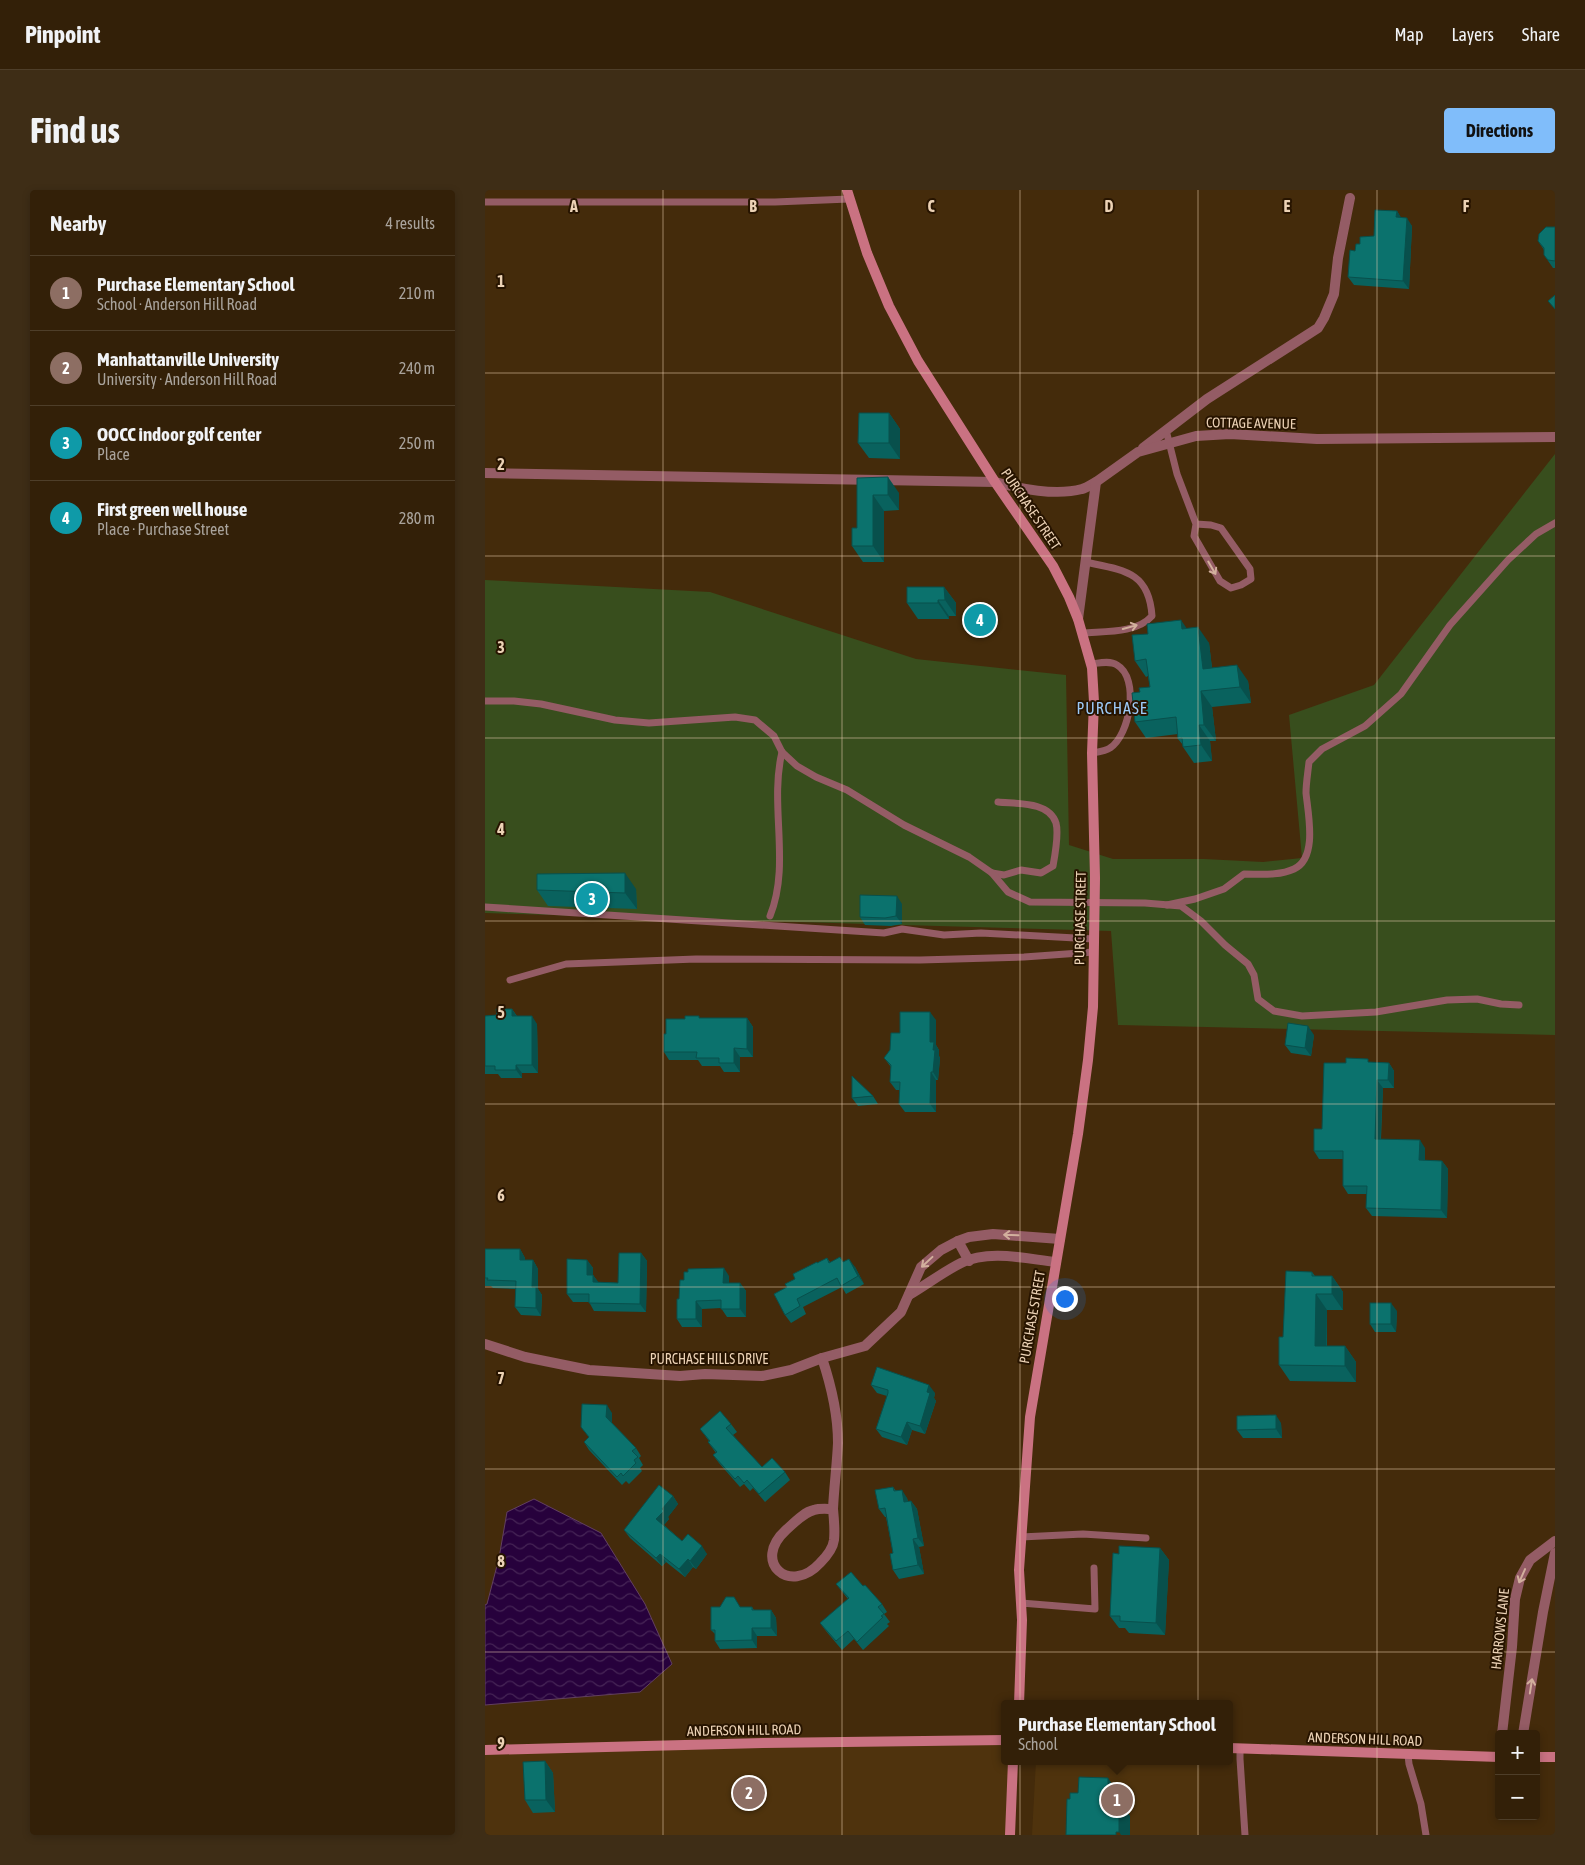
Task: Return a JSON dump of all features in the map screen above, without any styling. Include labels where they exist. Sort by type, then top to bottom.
[{"type":"main road","name":"PURCHASE STREET","points":[[848,194],[867,253],[889,306],[919,361],[995,482],[1053,566],[1078,619],[1091,664],[1094,702],[1092,753],[1095,878],[1093,1008],[1078,1134],[1030,1417],[1019,1570],[1023,1620],[1019,1700]]},
{"type":"main road","name":"ANDERSON HILL ROAD","points":[[485,1750],[763,1743],[1001,1740]]},
{"type":"main road","name":"ANDERSON HILL ROAD","points":[[1233,1748],[1495,1757]]},
{"type":"main road","points":[[1540,1757],[1555,1757]]},
{"type":"main road","points":[[1010,1835],[1013,1765]]},
{"type":"street","points":[[1138,452],[1207,399],[1318,328],[1334,294],[1338,258],[1350,198]]},
{"type":"street","name":"COTTAGE AVENUE","points":[[485,473],[995,482],[1020,488],[1061,491],[1083,489],[1138,452],[1196,436],[1230,434],[1317,439],[1555,437]]},
{"type":"street","points":[[1078,619],[1096,482]]},
{"type":"street","name":"PURCHASE HILLS DRIVE","points":[[485,1344],[525,1358],[589,1370],[680,1376],[705,1374],[762,1376],[791,1370],[822,1358],[865,1346],[901,1312],[921,1267],[941,1250],[958,1241],[969,1237],[993,1234],[1060,1239]]},
{"type":"street","points":[[958,1241],[969,1260]]},
{"type":"street","name":"PURCHASE HILLS DRIVE","points":[[909,1295],[969,1260],[991,1256],[1056,1262]]},
{"type":"street","points":[[822,1358],[829,1380],[838,1442],[833,1509],[834,1542],[825,1558],[804,1576],[794,1577],[781,1574],[775,1569],[771,1560],[773,1548],[778,1538],[797,1520],[813,1510],[833,1509]]},
{"type":"street","name":"HARROWS LANE","points":[[1503,1730],[1513,1647],[1515,1599],[1520,1578],[1530,1560],[1555,1541]]},
{"type":"street","points":[[1524,1730],[1543,1612],[1555,1553]]},
{"type":"lane","points":[[485,202],[775,202],[848,194]]},
{"type":"lane","points":[[1166,430],[1177,474],[1196,524],[1193,536],[1220,581],[1231,588],[1241,586],[1251,579],[1249,569],[1221,528],[1196,524]]},
{"type":"lane","points":[[1167,905],[1195,899],[1224,889],[1244,874],[1271,875],[1295,869],[1307,855],[1308,848],[1310,832],[1306,791],[1309,762],[1322,749],[1365,726],[1401,694],[1450,625],[1507,560],[1536,534],[1555,523]]},
{"type":"lane","points":[[1082,633],[1125,629],[1146,623],[1152,616],[1151,601],[1143,583],[1125,572],[1085,562]]},
{"type":"lane","points":[[1091,664],[1103,662],[1117,665],[1126,675],[1131,695],[1129,718],[1122,736],[1110,748],[1092,753]]},
{"type":"lane","points":[[485,701],[514,701],[541,704],[615,720],[649,723],[735,717],[755,720],[774,736],[782,752],[797,766],[816,777],[847,790],[905,824],[969,857],[992,873],[1008,892],[1030,902],[1145,903],[1181,906],[1201,921],[1225,945],[1248,964],[1253,975],[1258,999],[1274,1011],[1302,1016],[1376,1012],[1419,1004],[1477,999],[1501,1004],[1519,1005]]},
{"type":"lane","points":[[770,916],[776,902],[780,880],[777,769],[782,752]]},
{"type":"lane","points":[[992,873],[1004,875],[1021,870],[1041,873],[1053,866],[1056,847],[1056,823],[1046,809],[1029,805],[998,802]]},
{"type":"lane","points":[[485,907],[884,933],[902,929],[944,935],[981,933],[1094,936]]},
{"type":"lane","points":[[510,980],[566,964],[696,959],[920,960],[1024,957],[1093,952]]},
{"type":"lane","points":[[1021,1537],[1083,1534],[1146,1538]]},
{"type":"lane","points":[[1021,1603],[1095,1609],[1094,1568]]},
{"type":"lane","points":[[1240,1748],[1245,1835]]},
{"type":"lane","points":[[1408,1754],[1409,1764],[1421,1804],[1426,1835]]},
{"type":"shaded area","points":[[1001,1740],[1001,1765],[1013,1765],[1011,1835],[485,1835],[485,1750]]},
{"type":"shaded area","points":[[1036,1765],[1200,1765],[1199,1835],[1032,1835]]},
{"type":"green space","points":[[1555,454],[1555,1035],[1118,1025],[1111,931],[485,913],[485,580],[710,592],[916,659],[1066,675],[1069,845],[1113,859],[1204,859],[1263,862],[1302,858],[1289,715],[1374,685]]},
{"type":"water","points":[[534,1499],[601,1533],[645,1604],[672,1664],[640,1692],[485,1705],[485,1605],[487,1604],[499,1558],[507,1512]]},
{"type":"building","points":[[1375,210],[1397,211],[1396,217],[1407,218],[1403,281],[1348,277],[1350,250],[1355,251],[1356,244],[1360,244],[1360,237],[1374,236]]},
{"type":"building","points":[[1546,227],[1555,227],[1555,261],[1548,260],[1544,255],[1544,248],[1538,241],[1539,234]]},
{"type":"building","points":[[1555,295],[1555,309],[1548,301]]},
{"type":"building","points":[[859,413],[889,413],[889,443],[858,443]]},
{"type":"building","points":[[888,477],[888,495],[873,495],[873,546],[852,546],[852,528],[857,528],[857,478]]},
{"type":"building","points":[[907,587],[944,587],[945,600],[938,600],[938,603],[907,603]]},
{"type":"building","points":[[1181,620],[1182,629],[1198,627],[1203,669],[1237,665],[1240,687],[1201,691],[1204,725],[1199,725],[1201,745],[1183,747],[1182,738],[1178,739],[1176,717],[1135,722],[1132,693],[1140,692],[1139,688],[1150,687],[1146,659],[1135,661],[1132,635],[1148,634],[1147,624]]},
{"type":"building","points":[[625,873],[625,893],[537,890],[537,874]]},
{"type":"building","points":[[860,895],[897,896],[896,916],[885,918],[860,917]]},
{"type":"building","points":[[496,1009],[512,1009],[512,1016],[532,1016],[532,1065],[516,1065],[516,1070],[495,1070],[495,1066],[485,1066],[485,1016],[497,1015]]},
{"type":"building","points":[[900,1012],[930,1012],[930,1042],[934,1042],[933,1050],[935,1050],[933,1072],[931,1072],[930,1104],[899,1104],[900,1082],[890,1082],[891,1065],[884,1058],[890,1050],[891,1033],[900,1033]]},
{"type":"building","points":[[685,1016],[699,1016],[699,1018],[747,1018],[747,1049],[734,1048],[734,1063],[719,1063],[719,1058],[696,1058],[697,1052],[664,1052],[666,1019],[685,1019]]},
{"type":"building","points":[[1288,1023],[1308,1026],[1305,1048],[1285,1045]]},
{"type":"building","points":[[1346,1058],[1368,1059],[1368,1062],[1389,1063],[1388,1080],[1377,1080],[1375,1139],[1420,1140],[1419,1160],[1442,1161],[1441,1210],[1366,1208],[1367,1186],[1343,1186],[1343,1151],[1314,1151],[1314,1129],[1322,1129],[1324,1063],[1346,1063]]},
{"type":"building","points":[[852,1076],[873,1096],[852,1098]]},
{"type":"building","points":[[485,1249],[520,1249],[520,1260],[533,1260],[532,1287],[536,1287],[536,1308],[515,1307],[516,1281],[487,1280],[488,1278],[485,1278]]},
{"type":"building","points":[[619,1253],[641,1253],[640,1304],[589,1303],[589,1294],[567,1294],[567,1259],[587,1260],[587,1275],[593,1275],[593,1282],[618,1283]]},
{"type":"building","points":[[840,1257],[843,1262],[849,1259],[858,1276],[841,1286],[837,1278],[797,1299],[800,1306],[785,1315],[774,1294],[787,1287],[785,1284],[795,1279],[793,1274],[827,1258],[829,1263]]},
{"type":"building","points":[[724,1268],[723,1283],[740,1283],[740,1309],[721,1309],[721,1300],[696,1301],[696,1319],[677,1319],[677,1299],[679,1299],[680,1280],[684,1280],[684,1272],[688,1272],[688,1269]]},
{"type":"building","points":[[1286,1271],[1312,1272],[1312,1276],[1332,1276],[1332,1294],[1316,1294],[1315,1346],[1345,1346],[1345,1366],[1279,1365],[1279,1337],[1283,1337]]},
{"type":"building","points":[[1370,1303],[1391,1303],[1391,1324],[1370,1324]]},
{"type":"building","points":[[877,1367],[929,1385],[927,1392],[930,1393],[920,1426],[907,1422],[901,1437],[876,1429],[888,1393],[888,1390],[871,1385]]},
{"type":"building","points":[[582,1404],[607,1405],[606,1417],[636,1448],[632,1451],[638,1457],[634,1460],[636,1463],[623,1476],[621,1473],[617,1477],[584,1442],[589,1437],[581,1427]]},
{"type":"building","points":[[720,1411],[731,1424],[726,1428],[762,1467],[772,1458],[785,1472],[759,1494],[747,1480],[744,1483],[738,1476],[735,1479],[713,1455],[717,1452],[700,1429]]},
{"type":"building","points":[[1276,1415],[1276,1429],[1237,1430],[1237,1416]]},
{"type":"building","points":[[659,1485],[673,1496],[662,1509],[664,1511],[656,1519],[682,1541],[688,1534],[702,1546],[690,1561],[688,1559],[679,1569],[660,1554],[656,1558],[624,1530]]},
{"type":"building","points":[[893,1487],[894,1491],[902,1490],[904,1502],[911,1501],[918,1538],[913,1539],[918,1565],[893,1570],[890,1554],[893,1553],[885,1508],[879,1509],[875,1490]]},
{"type":"building","points":[[1119,1546],[1160,1548],[1156,1623],[1120,1621],[1120,1616],[1110,1616],[1113,1553],[1119,1554]]},
{"type":"building","points":[[851,1572],[882,1604],[878,1607],[884,1614],[857,1642],[848,1631],[836,1641],[820,1623],[849,1598],[836,1584]]},
{"type":"building","points":[[726,1597],[734,1597],[740,1607],[752,1607],[752,1610],[771,1610],[771,1628],[752,1628],[752,1640],[715,1641],[715,1630],[711,1630],[711,1607],[720,1607]]},
{"type":"building","points":[[545,1761],[546,1800],[525,1800],[523,1762]]},
{"type":"building","points":[[1079,1777],[1108,1778],[1108,1800],[1119,1800],[1119,1832],[1116,1832],[1116,1835],[1066,1835],[1067,1799],[1070,1799],[1070,1793],[1078,1793]]},
{"type":"place","name":"First green well house","points":[[980,620]]},
{"type":"place","name":"OOCC indoor golf center","points":[[592,899]]},
{"type":"place","name":"Manhattanville University","points":[[749,1793]]},
{"type":"place","name":"Purchase Elementary School","points":[[1117,1800]]},
{"type":"district","name":"PURCHASE","points":[[1112,708]]}]
